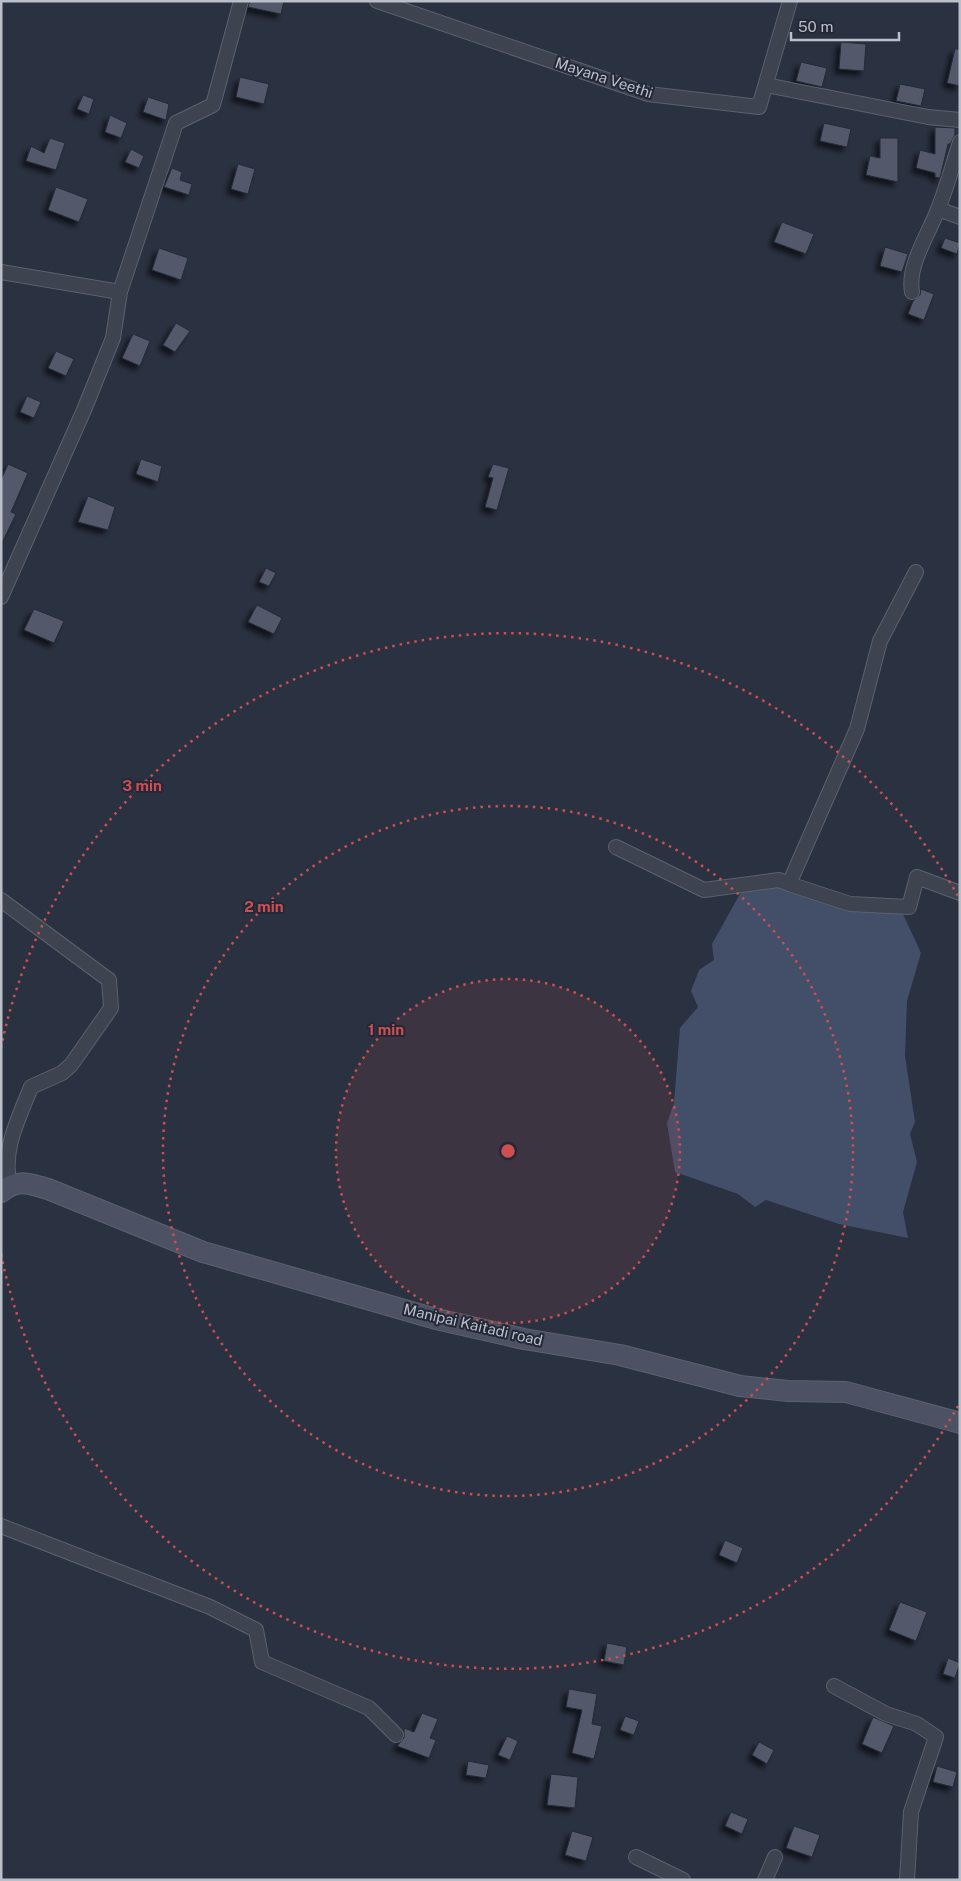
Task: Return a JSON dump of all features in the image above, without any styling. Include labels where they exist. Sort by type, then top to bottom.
[{"type":"main road","name":"Manipai Kaitadi road","points":[[6,1188],[26,1183],[48,1189],[203,1252],[436,1319],[524,1339],[620,1355],[740,1386],[788,1392],[846,1392],[960,1423]]},
{"type":"street","points":[[1,597],[84,410],[113,338],[120,292],[176,123],[213,105],[242,1]]},
{"type":"street","name":"Mayana Veethi","points":[[377,1],[648,94],[759,108],[790,1]]},
{"type":"street","points":[[766,85],[928,118],[960,120]]},
{"type":"street","points":[[912,292],[910,283],[922,242],[938,210],[960,142]]},
{"type":"street","points":[[938,210],[960,217]]},
{"type":"street","points":[[1,272],[120,292]]},
{"type":"street","points":[[789,884],[857,729],[880,641],[916,572]]},
{"type":"street","points":[[616,847],[704,890],[778,880],[850,904],[909,907],[917,878],[960,893]]},
{"type":"street","points":[[1,900],[109,980],[111,1008],[71,1065],[62,1074],[31,1087],[8,1153],[6,1188]]},
{"type":"street","points":[[1,1526],[210,1607],[256,1630],[262,1662],[369,1708],[396,1735]]},
{"type":"street","points":[[834,1686],[886,1714],[917,1724],[936,1737],[910,1812],[907,1880]]},
{"type":"street","points":[[636,1857],[683,1880]]},
{"type":"street","points":[[765,1880],[775,1857]]},
{"type":"water","points":[[777,884],[902,912],[921,953],[907,1001],[905,1056],[915,1122],[910,1134],[917,1162],[903,1212],[908,1238],[839,1224],[766,1200],[755,1207],[738,1194],[675,1172],[667,1123],[674,1103],[680,1028],[698,1007],[691,991],[699,970],[714,960],[712,944],[741,892]]},
{"type":"building","points":[[250,1],[284,1],[281,14],[248,7]]},
{"type":"building","points":[[841,42],[866,44],[864,71],[839,69]]},
{"type":"building","points":[[955,49],[960,49],[960,86],[947,83]]},
{"type":"building","points":[[801,62],[827,68],[822,87],[796,81]]},
{"type":"building","points":[[240,77],[269,84],[264,104],[236,97]]},
{"type":"building","points":[[900,84],[925,89],[921,106],[896,101]]},
{"type":"building","points":[[83,95],[94,99],[89,114],[77,109]]},
{"type":"building","points":[[148,97],[169,104],[166,120],[143,112]]},
{"type":"building","points":[[110,115],[127,123],[121,138],[105,132]]},
{"type":"building","points":[[824,123],[851,129],[847,147],[820,141]]},
{"type":"building","points":[[935,127],[955,128],[955,135],[950,144],[948,144],[940,178],[935,177],[935,173],[916,168],[920,150],[935,154]]},
{"type":"building","points":[[50,138],[65,143],[56,170],[26,161],[31,146],[44,153]]},
{"type":"building","points":[[880,138],[898,138],[898,182],[866,175],[870,156],[880,158]]},
{"type":"building","points":[[131,149],[144,156],[139,168],[125,162]]},
{"type":"building","points":[[238,164],[255,169],[248,194],[231,189]]},
{"type":"building","points":[[172,168],[182,172],[180,180],[192,184],[189,195],[164,187]]},
{"type":"building","points":[[56,187],[88,199],[79,222],[48,210]]},
{"type":"building","points":[[782,222],[814,234],[806,254],[774,242]]},
{"type":"building","points":[[945,238],[960,243],[957,254],[941,248]]},
{"type":"building","points":[[885,247],[908,254],[902,272],[880,266]]},
{"type":"building","points":[[159,248],[188,258],[181,280],[152,270]]},
{"type":"building","points":[[921,289],[934,294],[924,320],[908,314],[913,301],[920,295]]},
{"type":"building","points":[[176,323],[190,331],[175,352],[163,345]]},
{"type":"building","points":[[133,334],[150,341],[140,366],[122,358]]},
{"type":"building","points":[[56,351],[74,359],[66,376],[48,368]]},
{"type":"building","points":[[27,396],[41,402],[34,418],[20,412]]},
{"type":"building","points":[[141,459],[162,466],[158,482],[136,474]]},
{"type":"building","points":[[8,464],[28,473],[11,512],[16,514],[1,545],[1,480]]},
{"type":"building","points":[[493,464],[509,468],[497,510],[485,507],[493,478],[488,477]]},
{"type":"building","points":[[88,496],[115,507],[108,530],[78,522]]},
{"type":"building","points":[[266,568],[276,573],[269,586],[259,582]]},
{"type":"building","points":[[257,605],[282,618],[274,634],[248,622]]},
{"type":"building","points":[[34,609],[64,621],[54,643],[24,630]]},
{"type":"building","points":[[725,1540],[743,1548],[737,1563],[719,1555]]},
{"type":"building","points":[[900,1602],[927,1612],[916,1641],[889,1630]]},
{"type":"building","points":[[607,1643],[627,1647],[624,1665],[604,1661]]},
{"type":"building","points":[[948,1658],[960,1663],[955,1678],[943,1674]]},
{"type":"building","points":[[569,1689],[597,1694],[592,1724],[602,1726],[594,1759],[572,1753],[582,1710],[566,1707]]},
{"type":"building","points":[[422,1713],[438,1719],[430,1738],[436,1740],[429,1758],[397,1746],[404,1738],[404,1728],[414,1732]]},
{"type":"building","points":[[625,1716],[639,1721],[634,1735],[620,1730]]},
{"type":"building","points":[[873,1717],[894,1726],[882,1753],[862,1744]]},
{"type":"building","points":[[507,1736],[518,1741],[510,1760],[498,1755]]},
{"type":"building","points":[[759,1742],[774,1750],[767,1764],[752,1755]]},
{"type":"building","points":[[468,1761],[489,1765],[486,1778],[466,1775]]},
{"type":"building","points":[[937,1766],[957,1772],[953,1787],[933,1782]]},
{"type":"building","points":[[551,1774],[578,1777],[575,1808],[547,1805]]},
{"type":"building","points":[[731,1812],[748,1819],[742,1834],[725,1826]]},
{"type":"building","points":[[794,1826],[820,1835],[812,1857],[786,1848]]},
{"type":"building","points":[[572,1831],[593,1837],[586,1861],[565,1855]]}]
